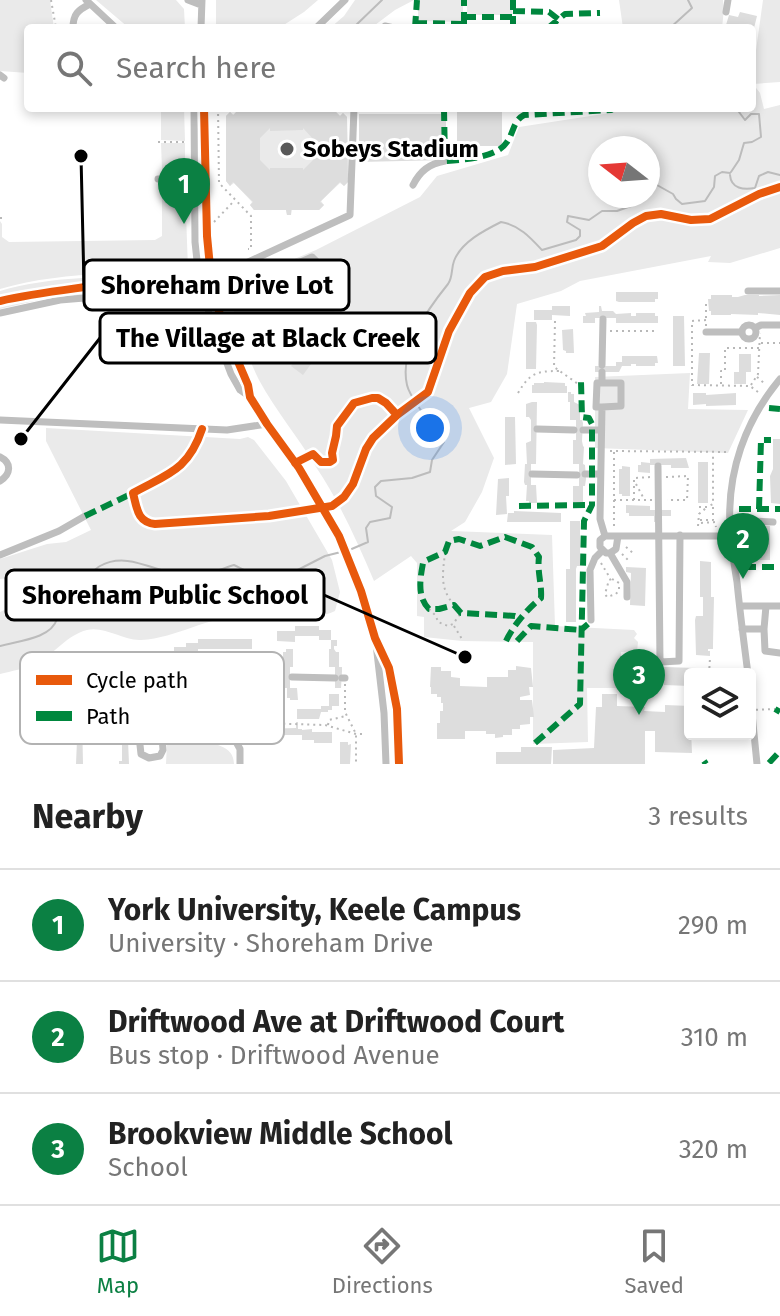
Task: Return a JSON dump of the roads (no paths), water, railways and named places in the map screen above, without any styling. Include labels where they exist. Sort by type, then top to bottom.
[{"type":"street","points":[[188,0],[201,2],[201,24]]},
{"type":"street","points":[[320,24],[345,0]]},
{"type":"street","points":[[726,12],[728,0]]},
{"type":"street","points":[[73,24],[76,13],[88,2],[112,24]]},
{"type":"street","points":[[194,112],[195,253],[199,279],[231,374],[240,390],[250,397]]},
{"type":"street","points":[[204,112],[211,277],[227,336],[250,397],[299,468],[339,536],[361,591],[375,638],[389,668],[397,709],[399,764]]},
{"type":"street","points":[[0,313],[60,300],[121,295],[160,288],[167,282],[188,277],[199,279],[226,273],[350,215],[354,112]]},
{"type":"street","points":[[413,185],[419,173],[434,163],[445,161]]},
{"type":"street","points":[[158,179],[195,180]]},
{"type":"street","points":[[240,266],[274,294],[320,274],[320,268],[312,257],[259,280]]},
{"type":"street","points":[[748,291],[780,291]]},
{"type":"street","points":[[602,383],[603,319]]},
{"type":"street","points":[[706,332],[742,332],[746,338],[753,338],[758,327],[780,325]]},
{"type":"street","points":[[747,668],[731,536],[733,477],[741,444],[757,411],[780,379]]},
{"type":"street","points":[[597,383],[602,383],[621,383],[621,406],[596,407],[597,383]]},
{"type":"street","points":[[602,407],[600,519],[605,536]]},
{"type":"street","points":[[0,420],[227,430],[267,424]]},
{"type":"street","points":[[537,429],[601,430]]},
{"type":"street","points":[[0,457],[6,460],[9,468],[0,481]]},
{"type":"street","points":[[658,466],[660,662],[679,661],[680,535]]},
{"type":"street","points":[[532,474],[600,474]]},
{"type":"street","points":[[0,555],[59,531],[85,516]]},
{"type":"street","points":[[730,520],[773,522]]},
{"type":"street","points":[[627,597],[627,582],[600,547],[600,540],[605,536],[731,536]]},
{"type":"street","points":[[591,620],[590,570],[595,558],[616,549],[618,536]]},
{"type":"street","points":[[740,606],[780,606]]},
{"type":"street","points":[[766,606],[765,651],[780,653]]},
{"type":"street","points":[[742,629],[764,629]]},
{"type":"street","points":[[375,638],[384,713],[386,764]]},
{"type":"street","points":[[292,677],[341,678]]},
{"type":"street","points":[[755,740],[757,764]]},
{"type":"street","points":[[237,744],[240,764]]},
{"type":"waterway","points":[[357,24],[382,0]]},
{"type":"waterway","points":[[674,24],[692,8],[688,0]]},
{"type":"waterway","points":[[731,172],[744,143],[761,137],[759,114],[751,114],[745,120],[739,112]]},
{"type":"waterway","points":[[660,187],[682,204],[705,201],[714,187],[715,176],[722,172],[730,173]]},
{"type":"waterway","points":[[730,175],[735,186],[747,189],[755,188],[759,176],[768,172],[780,175]]},
{"type":"waterway","points":[[347,551],[368,542],[366,528],[370,522],[390,518],[392,507],[376,496],[375,487],[381,481],[412,478],[430,472],[432,460],[444,442],[411,395],[406,371],[411,344],[450,281],[457,254],[474,237],[501,222],[519,229],[542,250],[580,236],[580,230],[567,222],[568,216],[589,220],[602,211],[625,208]]},
{"type":"waterway","points":[[0,646],[48,631],[58,616],[58,610],[52,603],[56,594],[111,562],[134,562],[192,576],[234,565],[264,580],[280,579],[325,556],[341,552]]},
{"type":"place","name":"Sobeys Stadium","points":[[287,149]]},
{"type":"place","name":"Shoreham Drive Lot","points":[[81,156]]},
{"type":"place","name":"York University, Keele Campus","points":[[184,224]]},
{"type":"place","name":"The Village at Black Creek","points":[[21,439]]},
{"type":"place","name":"Driftwood Ave at Driftwood Court","points":[[743,579]]},
{"type":"place","name":"Shoreham Public School","points":[[465,657]]},
{"type":"place","name":"Brookview Middle School","points":[[639,715]]}]
